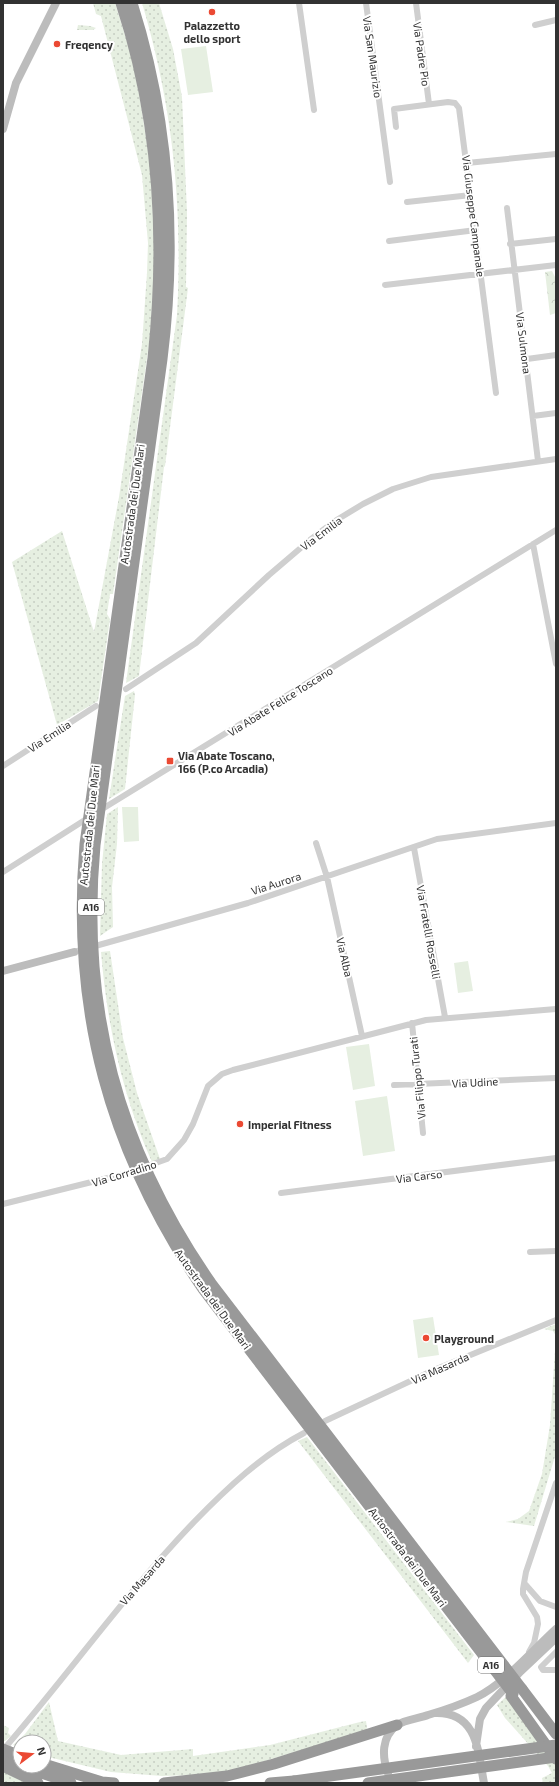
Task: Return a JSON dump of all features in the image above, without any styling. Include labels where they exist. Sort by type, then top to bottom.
[{"type":"highway","name":"Autostrada dei Due Mari","points":[[121,3],[137,55],[152,132],[159,206],[160,282],[153,358],[84,852],[82,883],[83,961],[93,1039],[111,1106],[126,1150],[160,1222],[180,1256],[203,1289],[469,1637],[473,1647],[556,1734]]},
{"type":"highway","name":"Autostrada dei Due Mari","points":[[132,3],[146,53],[162,130],[169,206],[169,283],[161,367],[92,868],[92,960],[103,1037],[120,1104],[136,1146],[154,1190],[188,1251],[485,1641],[517,1692],[556,1749]]},
{"type":"highway","points":[[517,1692],[556,1726]]},
{"type":"highway","points":[[368,1783],[556,1758],[517,1692]]},
{"type":"highway","points":[[164,1783],[227,1776],[274,1764],[397,1725]]},
{"type":"highway","points":[[270,1783],[556,1745]]},
{"type":"highway","points":[[8,1754],[72,1783]]},
{"type":"highway","points":[[3,1766],[38,1783]]},
{"type":"highway","points":[[52,1766],[102,1782],[114,1783]]},
{"type":"street","points":[[3,129],[16,84],[56,3]]},
{"type":"street","points":[[299,3],[314,110]]},
{"type":"street","name":"Via San Maurizio","points":[[366,3],[390,182]]},
{"type":"street","name":"Via Padre Pio","points":[[416,3],[429,104]]},
{"type":"street","points":[[535,25],[556,20]]},
{"type":"street","name":"Via Giuseppe Campanale","points":[[380,111],[429,104],[455,103],[459,108],[496,393]]},
{"type":"street","points":[[394,109],[396,127]]},
{"type":"street","points":[[467,163],[556,154]]},
{"type":"street","points":[[407,202],[471,195]]},
{"type":"street","name":"Via Sulmona","points":[[507,208],[510,244],[538,461]]},
{"type":"street","points":[[389,241],[476,230]]},
{"type":"street","points":[[510,244],[556,239]]},
{"type":"street","points":[[385,285],[556,265]]},
{"type":"street","points":[[526,359],[556,355]]},
{"type":"street","points":[[533,416],[556,413]]},
{"type":"street","name":"Via Emilia","points":[[126,689],[196,643],[269,575],[310,540],[335,521],[363,504],[394,489],[431,477],[556,459]]},
{"type":"street","name":"Via Abate Felice Toscano","points":[[3,872],[556,530]]},
{"type":"street","points":[[533,544],[556,664]]},
{"type":"street","name":"Via Emilia","points":[[3,766],[96,706]]},
{"type":"street","name":"Via Aurora","points":[[3,971],[248,904],[448,837],[556,823]]},
{"type":"street","name":"Via Alba","points":[[316,843],[327,877],[362,1036]]},
{"type":"street","name":"Via Fratelli Rosselli","points":[[414,848],[445,1017]]},
{"type":"street","name":"Via Corradino","points":[[3,1204],[128,1173],[167,1159],[184,1140],[208,1086],[222,1074],[412,1023],[445,1017],[556,1009]]},
{"type":"street","name":"Via Filippo Turati","points":[[412,1023],[423,1134]]},
{"type":"street","name":"Via Udine","points":[[394,1085],[556,1078]]},
{"type":"street","name":"Via Carso","points":[[281,1193],[556,1158]]},
{"type":"street","points":[[530,1252],[556,1250]]},
{"type":"street","name":"Via Masarda","points":[[325,1421],[434,1370],[556,1320]]},
{"type":"street","name":"Via Masarda","points":[[8,1754],[132,1590],[168,1550],[217,1498],[260,1461],[285,1443],[304,1433]]},
{"type":"street","points":[[528,1655],[534,1643],[538,1624],[537,1617],[523,1594],[526,1572],[556,1483]]},
{"type":"street","points":[[525,1584],[540,1601],[556,1607]]},
{"type":"street","points":[[392,1783],[384,1760],[384,1746],[388,1736],[397,1725],[478,1696],[492,1688],[556,1630]]},
{"type":"street","points":[[476,1746],[480,1719],[486,1708],[521,1671],[556,1638]]},
{"type":"street","points":[[556,1652],[542,1667],[543,1670],[547,1671],[556,1670]]},
{"type":"street","points":[[434,1713],[444,1713],[461,1719],[471,1729],[484,1783]]},
{"type":"green space","points":[[93,3],[115,3],[130,51],[137,81],[151,169],[155,264],[150,337],[113,594],[110,594],[107,614],[110,619],[98,701],[57,725],[12,562],[62,531],[94,632],[119,497],[142,344],[147,273],[148,243],[142,175],[101,16],[96,14]]},
{"type":"green space","points":[[142,3],[159,3],[173,49],[182,97],[187,213],[186,287],[188,288],[164,467],[139,676],[126,683],[177,315],[178,275],[177,196],[168,119],[153,42]]},
{"type":"green space","points":[[78,25],[96,28],[93,30],[77,30]]},
{"type":"green space","points":[[206,46],[213,92],[188,95],[181,49]]},
{"type":"green space","points":[[552,271],[556,279],[556,313],[550,315],[545,272]]},
{"type":"green space","points":[[134,691],[135,695],[125,789],[109,799],[125,696]]},
{"type":"green space","points":[[118,807],[117,844],[112,887],[113,927],[100,936],[102,864],[107,814]]},
{"type":"green space","points":[[122,807],[138,807],[139,841],[124,842]]},
{"type":"green space","points":[[110,951],[123,1038],[137,1093],[160,1159],[152,1162],[141,1137],[124,1085],[112,1032],[107,1006],[101,952]]},
{"type":"green space","points":[[468,961],[473,991],[458,993],[454,963]]},
{"type":"green space","points":[[369,1044],[375,1086],[353,1090],[346,1047]]},
{"type":"green space","points":[[387,1096],[395,1151],[363,1156],[355,1101]]},
{"type":"green space","name":"Playground","points":[[433,1317],[439,1355],[418,1358],[413,1320]]},
{"type":"green space","points":[[556,1324],[556,1336],[553,1331],[544,1329]]},
{"type":"green space","points":[[556,1336],[556,1453],[534,1526],[506,1522],[518,1519],[529,1511],[542,1474],[550,1425]]},
{"type":"green space","points":[[307,1437],[474,1655],[468,1663],[298,1441]]},
{"type":"green space","points":[[507,1696],[556,1762],[556,1783],[543,1783],[542,1778],[552,1773],[548,1766],[505,1718],[497,1705]]},
{"type":"green space","points":[[49,1702],[58,1741],[121,1755],[193,1749],[193,1756],[270,1745],[366,1721],[367,1728],[365,1731],[231,1771],[196,1775],[162,1776],[111,1772],[52,1758],[52,1734],[25,1734]]},
{"type":"green space","points":[[3,1725],[9,1728],[8,1733],[11,1736],[5,1741],[3,1741]]},
{"type":"green space","points":[[3,1771],[28,1783],[3,1783]]},
{"type":"place","name":"Palazzetto dello sport","points":[[212,12]]},
{"type":"place","name":"Freqency","points":[[57,44]]},
{"type":"place","name":"Via Abate Toscano, 166 (P.co Arcadia)","points":[[170,761]]},
{"type":"place","name":"Imperial Fitness","points":[[240,1124]]},
{"type":"place","name":"Playground","points":[[426,1338]]}]
